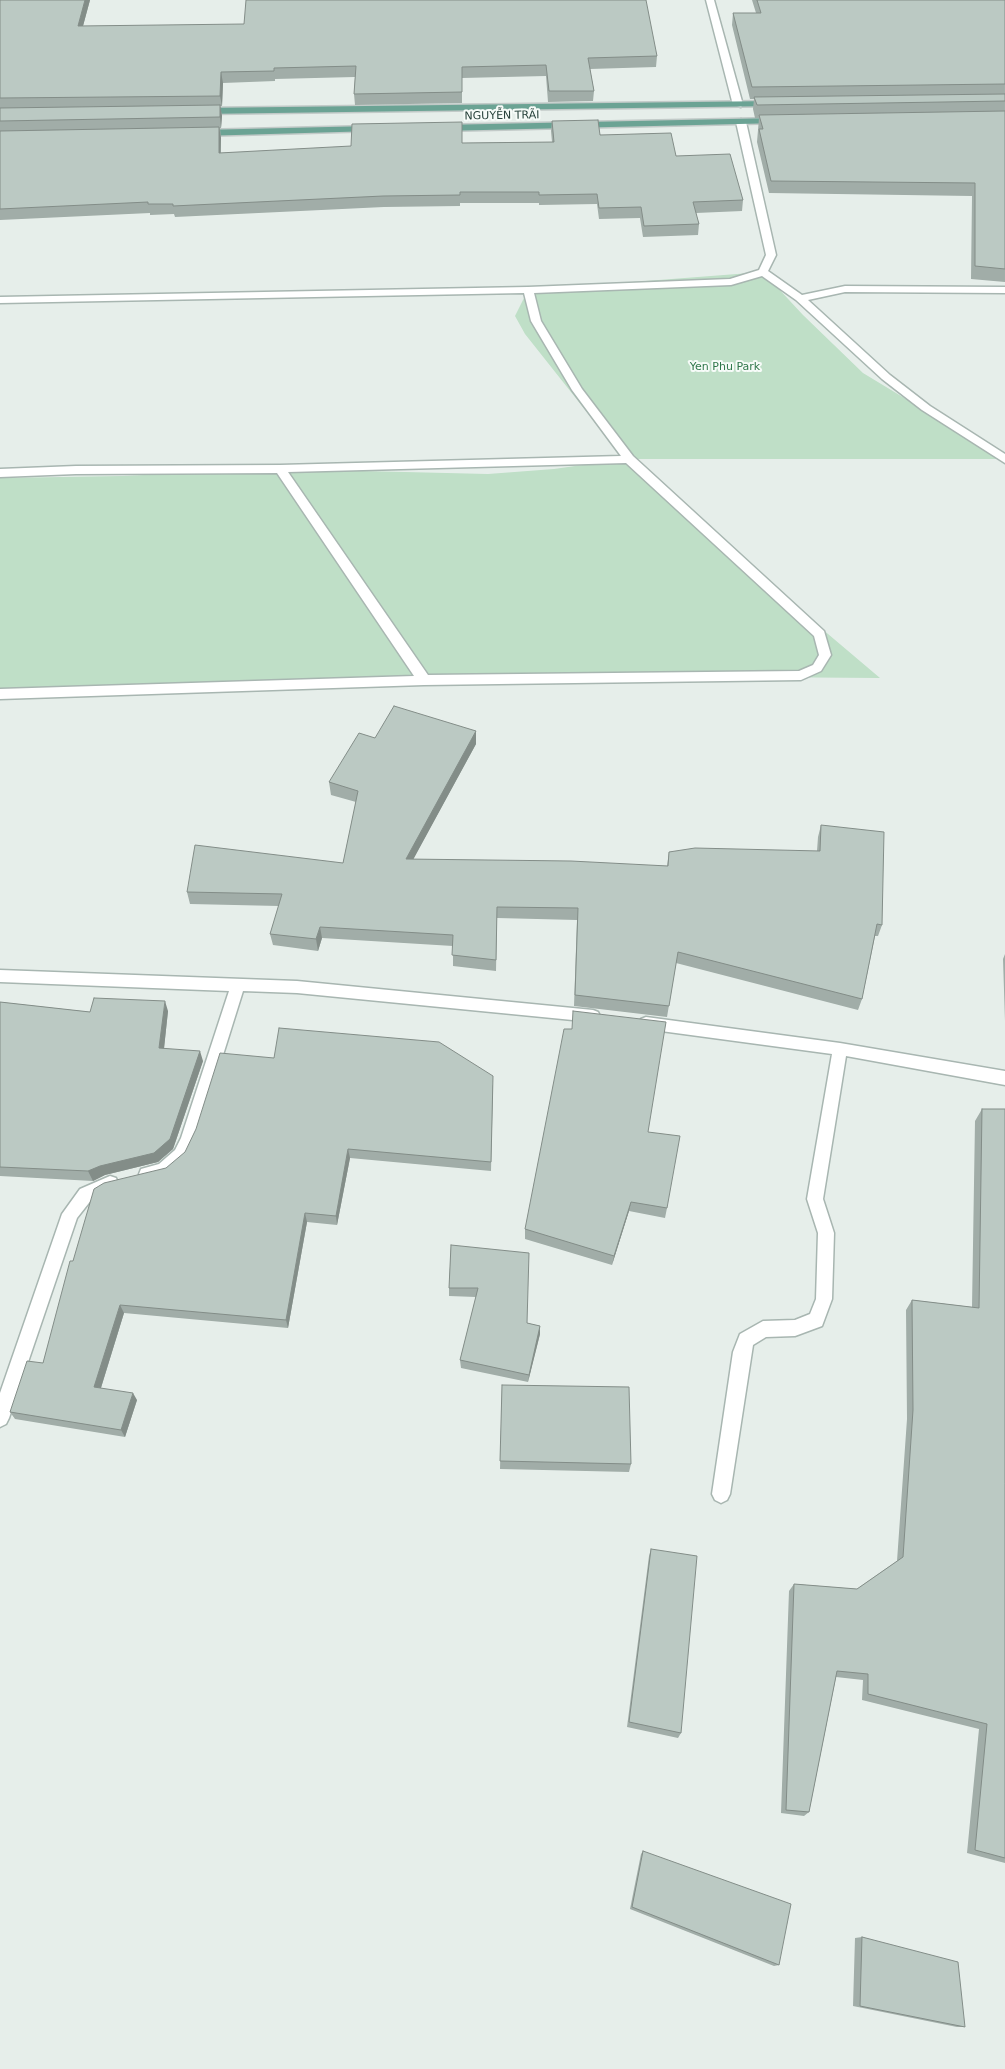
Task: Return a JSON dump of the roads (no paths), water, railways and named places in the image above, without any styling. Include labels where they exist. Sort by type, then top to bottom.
[{"type":"main road","name":"NGUYỄN TRÃI","points":[[190,111],[788,104]]},
{"type":"main road","points":[[738,105],[742,122]]},
{"type":"main road","name":"NGUYỄN TRÃI","points":[[435,128],[790,121]]},
{"type":"main road","points":[[188,133],[386,129]]},
{"type":"street","points":[[710,0],[738,105]]},
{"type":"street","points":[[0,300],[528,290],[731,282],[763,272],[771,255],[742,122]]},
{"type":"street","points":[[763,272],[800,298],[886,377],[926,408],[1005,459]]},
{"type":"street","points":[[800,298],[845,289],[1005,290]]},
{"type":"street","points":[[0,694],[424,680],[801,675],[817,668],[825,655],[820,634],[629,458],[577,390],[536,321],[528,290]]},
{"type":"street","points":[[0,473],[76,470],[280,469],[629,458]]},
{"type":"street","points":[[280,469],[424,680]]},
{"type":"street","points":[[0,976],[297,987],[611,1018]]},
{"type":"street","points":[[0,1418],[70,1214],[86,1194],[105,1184],[163,1170],[181,1155],[189,1138],[238,985]]},
{"type":"street","points":[[630,1020],[840,1050],[1005,1078]]},
{"type":"street","points":[[721,1494],[742,1352],[746,1340],[762,1329],[795,1328],[816,1320],[824,1299],[826,1233],[815,1199],[840,1050]]},
{"type":"park label","name":"Yen Phu Park","points":[[725,367]]}]
